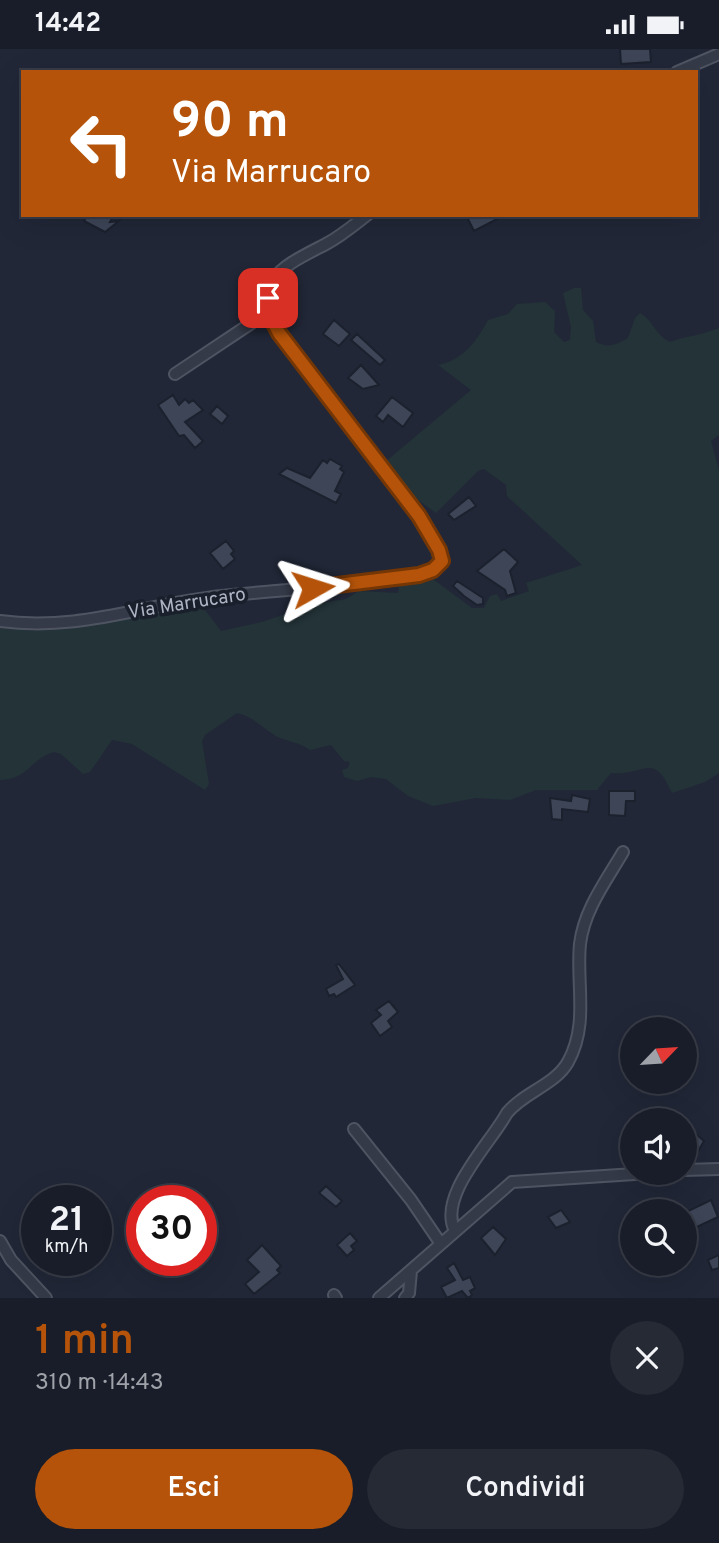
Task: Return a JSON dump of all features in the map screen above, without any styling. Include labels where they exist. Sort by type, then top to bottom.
[{"type":"street","points":[[682,70],[719,54]]},
{"type":"street","points":[[175,374],[268,312],[273,279],[283,266],[343,233],[364,217]]},
{"type":"street","name":"Via Marrucaro","points":[[0,621],[51,625],[102,619],[139,609],[222,596],[419,575],[433,570],[442,561],[439,550],[419,516],[279,333],[268,312]]},
{"type":"street","points":[[455,1231],[450,1208],[459,1186],[507,1113],[513,1105],[556,1076],[568,1063],[583,1003],[580,943],[586,920],[622,852]]},
{"type":"street","points":[[354,1129],[411,1200],[441,1244]]},
{"type":"street","points":[[697,1170],[719,1169]]},
{"type":"street","points":[[379,1298],[512,1182],[620,1175]]},
{"type":"street","points":[[0,1241],[10,1260],[46,1298]]},
{"type":"street","points":[[405,1298],[412,1282],[411,1271]]},
{"type":"shaded area","points":[[581,288],[583,310],[593,321],[596,342],[600,344],[613,345],[628,338],[635,318],[640,313],[670,342],[719,328],[719,435],[711,441],[719,470],[719,773],[705,782],[672,793],[659,772],[647,768],[611,773],[597,790],[536,790],[510,800],[476,798],[433,806],[408,796],[386,779],[371,777],[357,781],[344,777],[342,770],[348,768],[350,762],[344,761],[331,745],[310,750],[277,736],[250,718],[237,713],[205,735],[202,741],[209,784],[205,790],[132,744],[112,740],[90,772],[83,774],[61,754],[54,752],[40,759],[24,773],[0,780],[0,625],[33,631],[92,623],[199,602],[221,631],[262,622],[314,604],[346,599],[359,591],[398,593],[400,581],[430,577],[472,608],[484,608],[490,596],[497,594],[501,601],[529,591],[526,583],[582,565],[507,496],[506,485],[484,469],[478,471],[436,513],[411,495],[385,462],[471,390],[438,365],[447,363],[468,349],[488,320],[508,314],[517,304],[545,302],[555,311],[554,332],[564,342],[570,340],[571,327],[563,293]]},
{"type":"building","points":[[620,49],[650,49],[651,62],[621,64]]},
{"type":"building","points":[[86,217],[113,217],[110,222],[119,221],[105,232],[84,221]]},
{"type":"building","points":[[467,217],[501,217],[474,231]]},
{"type":"building","points":[[334,320],[350,334],[339,346],[323,334]]},
{"type":"building","points":[[357,334],[385,360],[380,365],[351,340]]},
{"type":"building","points":[[361,365],[379,385],[363,389],[348,378]]},
{"type":"building","points":[[173,395],[179,405],[185,399],[189,403],[193,400],[203,410],[185,422],[203,441],[195,448],[184,435],[179,436],[158,405]]},
{"type":"building","points":[[392,397],[413,413],[403,427],[388,415],[383,422],[376,416]]},
{"type":"building","points":[[217,406],[228,416],[222,424],[210,414]]},
{"type":"building","points":[[330,459],[342,466],[340,469],[344,472],[335,491],[341,494],[336,503],[279,474],[287,468],[310,478],[323,460],[327,463]]},
{"type":"building","points":[[469,497],[476,506],[454,520],[448,514]]},
{"type":"building","points":[[226,541],[234,551],[231,554],[235,559],[223,569],[210,553]]},
{"type":"building","points":[[504,549],[518,562],[510,571],[516,593],[507,596],[505,590],[477,571]]},
{"type":"building","points":[[457,581],[483,598],[483,604],[477,605],[464,596],[453,586]]},
{"type":"building","points":[[609,791],[635,791],[635,801],[626,801],[625,816],[609,815]]},
{"type":"building","points":[[572,795],[590,799],[588,812],[562,809],[562,820],[552,819],[550,798],[571,801]]},
{"type":"building","points":[[339,964],[355,985],[336,997],[334,994],[329,996],[326,989],[343,979],[336,965]]},
{"type":"building","points":[[389,1001],[398,1012],[388,1021],[392,1027],[380,1036],[371,1023],[381,1015],[376,1010]]},
{"type":"building","points":[[697,1135],[704,1141],[697,1153]]},
{"type":"building","points":[[326,1186],[342,1201],[336,1207],[319,1193]]},
{"type":"building","points":[[711,1200],[718,1217],[697,1227],[697,1207]]},
{"type":"building","points":[[561,1210],[570,1222],[556,1228],[548,1217]]},
{"type":"building","points":[[493,1227],[506,1239],[495,1255],[481,1238]]},
{"type":"building","points":[[350,1233],[357,1241],[351,1246],[354,1250],[347,1256],[337,1245]]},
{"type":"building","points":[[262,1245],[281,1266],[277,1270],[280,1273],[254,1294],[245,1284],[259,1272],[247,1260]]},
{"type":"building","points":[[719,1255],[719,1268],[712,1270],[708,1260]]},
{"type":"building","points":[[454,1263],[463,1280],[470,1277],[475,1288],[470,1291],[472,1295],[468,1298],[462,1291],[447,1298],[441,1287],[455,1280],[447,1268]]},
{"type":"route","points":[[268,298],[268,312],[279,333],[419,516],[439,550],[442,561],[433,570],[419,575],[313,588]]}]
